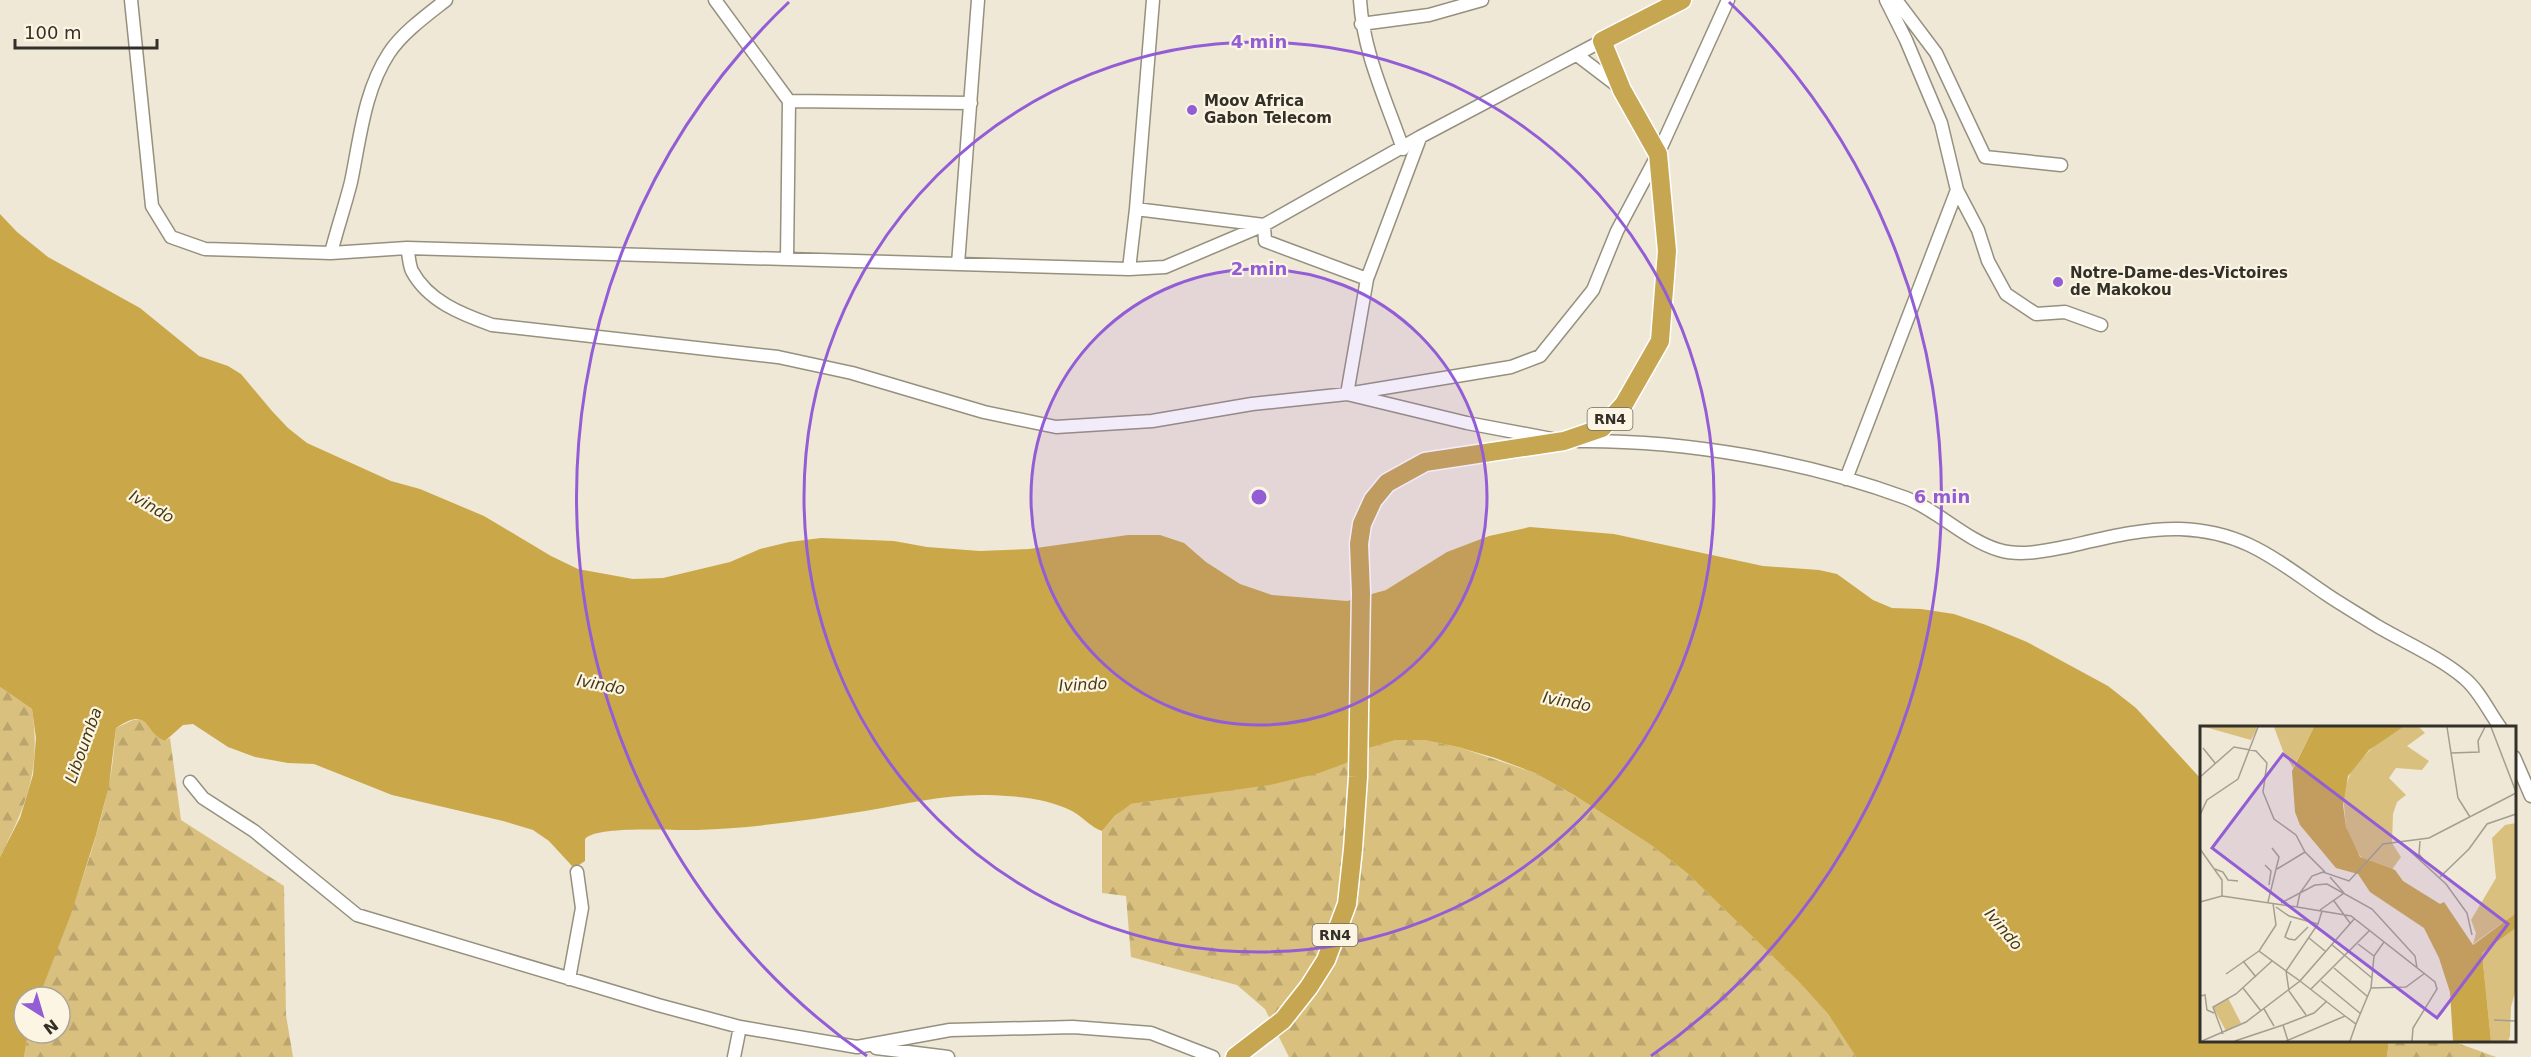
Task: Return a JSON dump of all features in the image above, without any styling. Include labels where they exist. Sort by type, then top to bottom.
[{"type":"highway","points":[[1602,41],[1682,0]]},
{"type":"highway","name":"RN4","points":[[1234,1057],[1283,1020],[1309,987],[1326,960],[1347,904],[1358,777],[1361,593],[1359,544],[1362,524],[1373,500],[1387,483],[1425,462],[1564,441],[1602,428],[1624,404],[1660,341],[1667,251],[1658,154],[1622,90],[1602,41]]},
{"type":"street","points":[[131,0],[152,206],[171,237],[205,249],[331,253],[407,248],[1129,269],[1165,267],[1264,225],[1420,137],[1602,41]]},
{"type":"street","points":[[331,253],[350,184],[362,124],[377,77],[389,53],[408,32],[446,0]]},
{"type":"street","points":[[715,0],[789,101],[788,259]]},
{"type":"street","points":[[958,264],[978,0]]},
{"type":"street","points":[[1129,269],[1153,0]]},
{"type":"street","points":[[1360,0],[1361,24],[1372,64],[1403,148]]},
{"type":"street","points":[[1361,24],[1429,15],[1482,0]]},
{"type":"street","points":[[407,248],[411,271],[436,300],[466,316],[492,325],[777,357],[852,373],[984,412],[1056,428],[1152,421],[1252,404],[1347,394],[1511,366],[1540,356],[1593,290],[1617,231],[1658,154],[1728,0]]},
{"type":"street","points":[[1886,0],[1906,40],[1941,123],[1957,190],[1978,230],[1988,261],[2006,294],[2036,314],[2065,312],[2101,325]]},
{"type":"street","points":[[1896,0],[1936,53],[1985,157],[2061,165]]},
{"type":"street","points":[[1577,55],[1590,62],[1622,90]]},
{"type":"street","points":[[789,101],[970,103]]},
{"type":"street","points":[[1347,394],[1367,279],[1420,137]]},
{"type":"street","points":[[1846,479],[1957,190]]},
{"type":"street","points":[[1136,209],[1264,225]]},
{"type":"street","points":[[1264,225],[1265,241],[1367,279]]},
{"type":"street","points":[[1347,394],[1467,423],[1564,441],[1671,443],[1795,466],[1910,499],[1945,522],[2000,550],[2021,553],[2137,533],[2180,529],[2225,536],[2250,544],[2274,557],[2335,600],[2466,679],[2499,726]]},
{"type":"street","points":[[2516,762],[2531,796]]},
{"type":"street","points":[[190,782],[203,798],[254,831],[357,915],[569,979],[740,1027],[857,1047],[948,1057]]},
{"type":"street","points":[[569,979],[582,908],[577,872]]},
{"type":"street","points":[[734,1057],[740,1027]]},
{"type":"street","points":[[857,1047],[950,1030],[1073,1027],[1151,1033],[1213,1057]]},
{"type":"green space","points":[[0,687],[32,709],[35,750],[24,803],[0,857]]},
{"type":"green space","points":[[141,719],[165,741],[170,738],[181,820],[284,886],[286,1015],[293,1057],[24,1057],[26,1045],[72,1045],[72,985],[43,985],[77,894],[102,815],[110,780],[116,728]]},
{"type":"green space","points":[[1396,740],[1424,740],[1458,747],[1535,773],[1574,795],[1651,845],[1687,873],[1799,982],[1828,1014],[1856,1057],[1289,1057],[1265,1009],[1237,985],[1131,957],[1126,896],[1102,893],[1102,831],[1123,808],[1131,804],[1195,795],[1349,762],[1369,748]]},
{"type":"green space","points":[[2389,1042],[2455,1042],[2496,1057],[2387,1057]]},
{"type":"water","points":[[0,214],[17,232],[48,257],[140,308],[199,356],[228,366],[241,374],[288,428],[307,443],[391,481],[420,489],[484,516],[551,556],[578,569],[633,579],[663,578],[730,562],[760,549],[821,538],[894,541],[927,547],[980,551],[1029,549],[1128,535],[1160,535],[1184,543],[1206,562],[1240,584],[1272,595],[1347,601],[1386,590],[1447,552],[1489,536],[1530,527],[1614,534],[1763,566],[1819,570],[1837,574],[1873,600],[1892,608],[1954,614],[1986,625],[2027,642],[2108,686],[2136,708],[2200,778],[2200,1042],[2389,1042],[2387,1057],[1856,1057],[1828,1014],[1799,982],[1687,873],[1651,845],[1574,795],[1535,773],[1458,747],[1424,740],[1396,740],[1369,748],[1349,762],[1319,773],[1270,785],[1131,804],[1116,815],[1102,831],[1072,811],[1042,800],[999,795],[957,796],[761,825],[697,830],[605,832],[585,839],[585,861],[572,866],[549,841],[533,830],[392,795],[314,764],[288,763],[255,757],[228,747],[193,724],[183,725],[165,741],[141,720],[135,719],[116,728],[109,786],[96,835],[71,914],[44,985],[12,985],[12,1045],[26,1045],[24,1057],[0,1057],[0,857],[20,818],[33,775],[36,738],[32,709],[0,687]]},
{"type":"place","name":"Moov Africa Gabon Telecom","points":[[1192,110]]},
{"type":"place","name":"Notre-Dame-des-Victoires de Makokou","points":[[2058,282]]},
{"type":"water label","name":"Ivindo","points":[[152,506]]},
{"type":"water label","name":"Ivindo","points":[[601,684]]},
{"type":"water label","name":"Ivindo","points":[[1083,684]]},
{"type":"water label","name":"Ivindo","points":[[1567,701]]},
{"type":"water label","name":"Liboumba","points":[[83,745]]},
{"type":"water label","name":"Ivindo","points":[[2004,929]]}]
